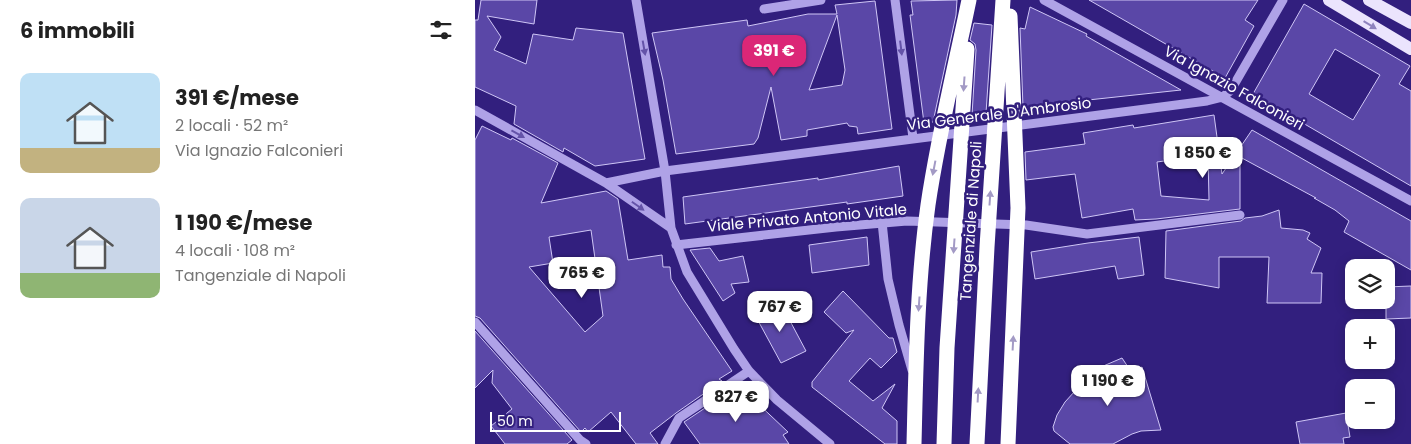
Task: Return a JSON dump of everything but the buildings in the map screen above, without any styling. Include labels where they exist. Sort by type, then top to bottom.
[{"type":"highway","points":[[914,444],[917,344],[926,221],[933,170],[969,0]]},
{"type":"highway","name":"Tangenziale di Napoli","points":[[944,444],[947,348],[969,0]]},
{"type":"highway","name":"Tangenziale di Napoli","points":[[977,444],[986,256],[1003,0]]},
{"type":"highway","points":[[1008,444],[1018,208],[1010,0]]},
{"type":"main road","points":[[1329,0],[1411,49]]},
{"type":"main road","points":[[1369,0],[1411,23]]},
{"type":"street","points":[[636,0],[665,171],[671,228],[687,272],[749,371],[777,400],[830,444]]},
{"type":"street","points":[[764,10],[821,0]]},
{"type":"street","points":[[895,0],[913,138]]},
{"type":"street","name":"Via Ignazio Falconieri","points":[[1044,0],[1411,201]]},
{"type":"street","points":[[1223,97],[1238,80],[1283,0]]},
{"type":"street","name":"Via Generale D'Ambrosio","points":[[606,183],[665,171],[1187,104],[1223,97]]},
{"type":"street","points":[[477,115],[606,183],[671,228]]},
{"type":"street","name":"Viale Privato Antonio Vitale","points":[[676,245],[882,222],[907,221],[1027,225],[1087,234],[1240,215]]},
{"type":"street","points":[[882,222],[889,279],[899,325],[922,402],[921,444]]},
{"type":"street","points":[[475,322],[580,440],[586,444]]},
{"type":"street","points":[[665,444],[679,418],[749,371]]}]
